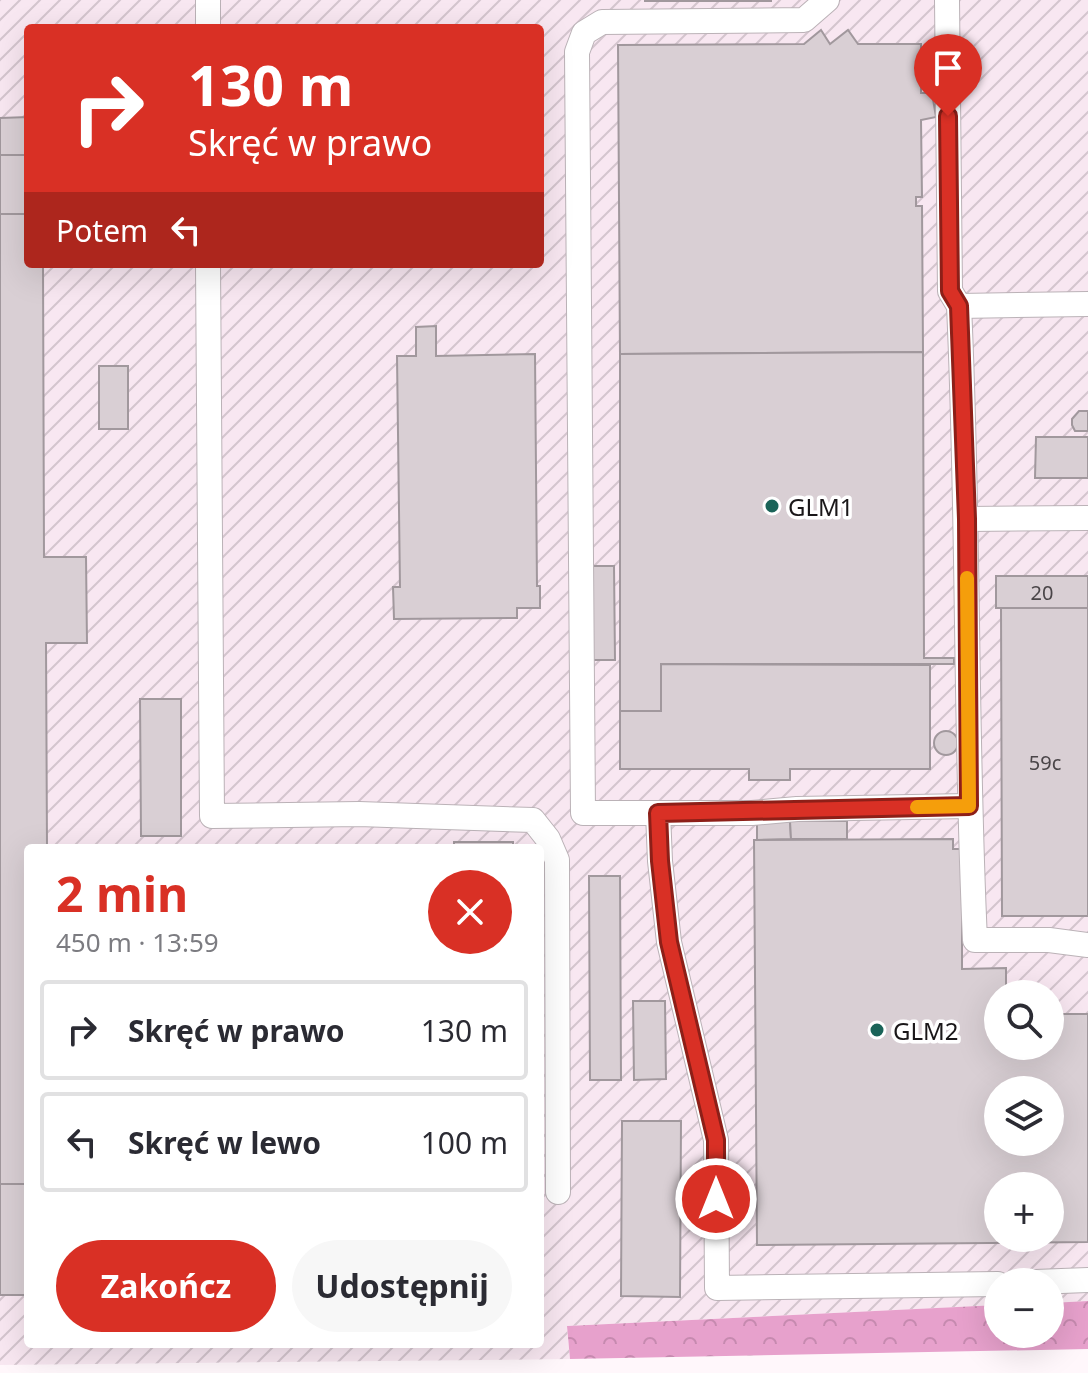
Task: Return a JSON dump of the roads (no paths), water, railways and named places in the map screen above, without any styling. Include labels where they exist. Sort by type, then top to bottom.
[{"type":"street","points":[[208,0],[208,24]]},
{"type":"street","points":[[827,0],[804,20],[602,22],[584,33],[577,52],[583,813],[969,806]]},
{"type":"street","points":[[947,0],[950,291],[959,306],[967,519],[969,806],[975,940],[1049,940],[1088,945]]},
{"type":"street","points":[[208,268],[212,816],[359,814],[533,820],[548,839],[557,860],[558,1192]]},
{"type":"street","points":[[959,306],[1088,304]]},
{"type":"street","points":[[967,519],[1088,518]]},
{"type":"street","points":[[658,813],[669,942],[716,1140],[717,1288],[984,1284]]},
{"type":"street","points":[[1064,1281],[1088,1280]]},
{"type":"place","name":"GLM1","points":[[772,506]]},
{"type":"place","name":"GLM2","points":[[877,1030]]}]
